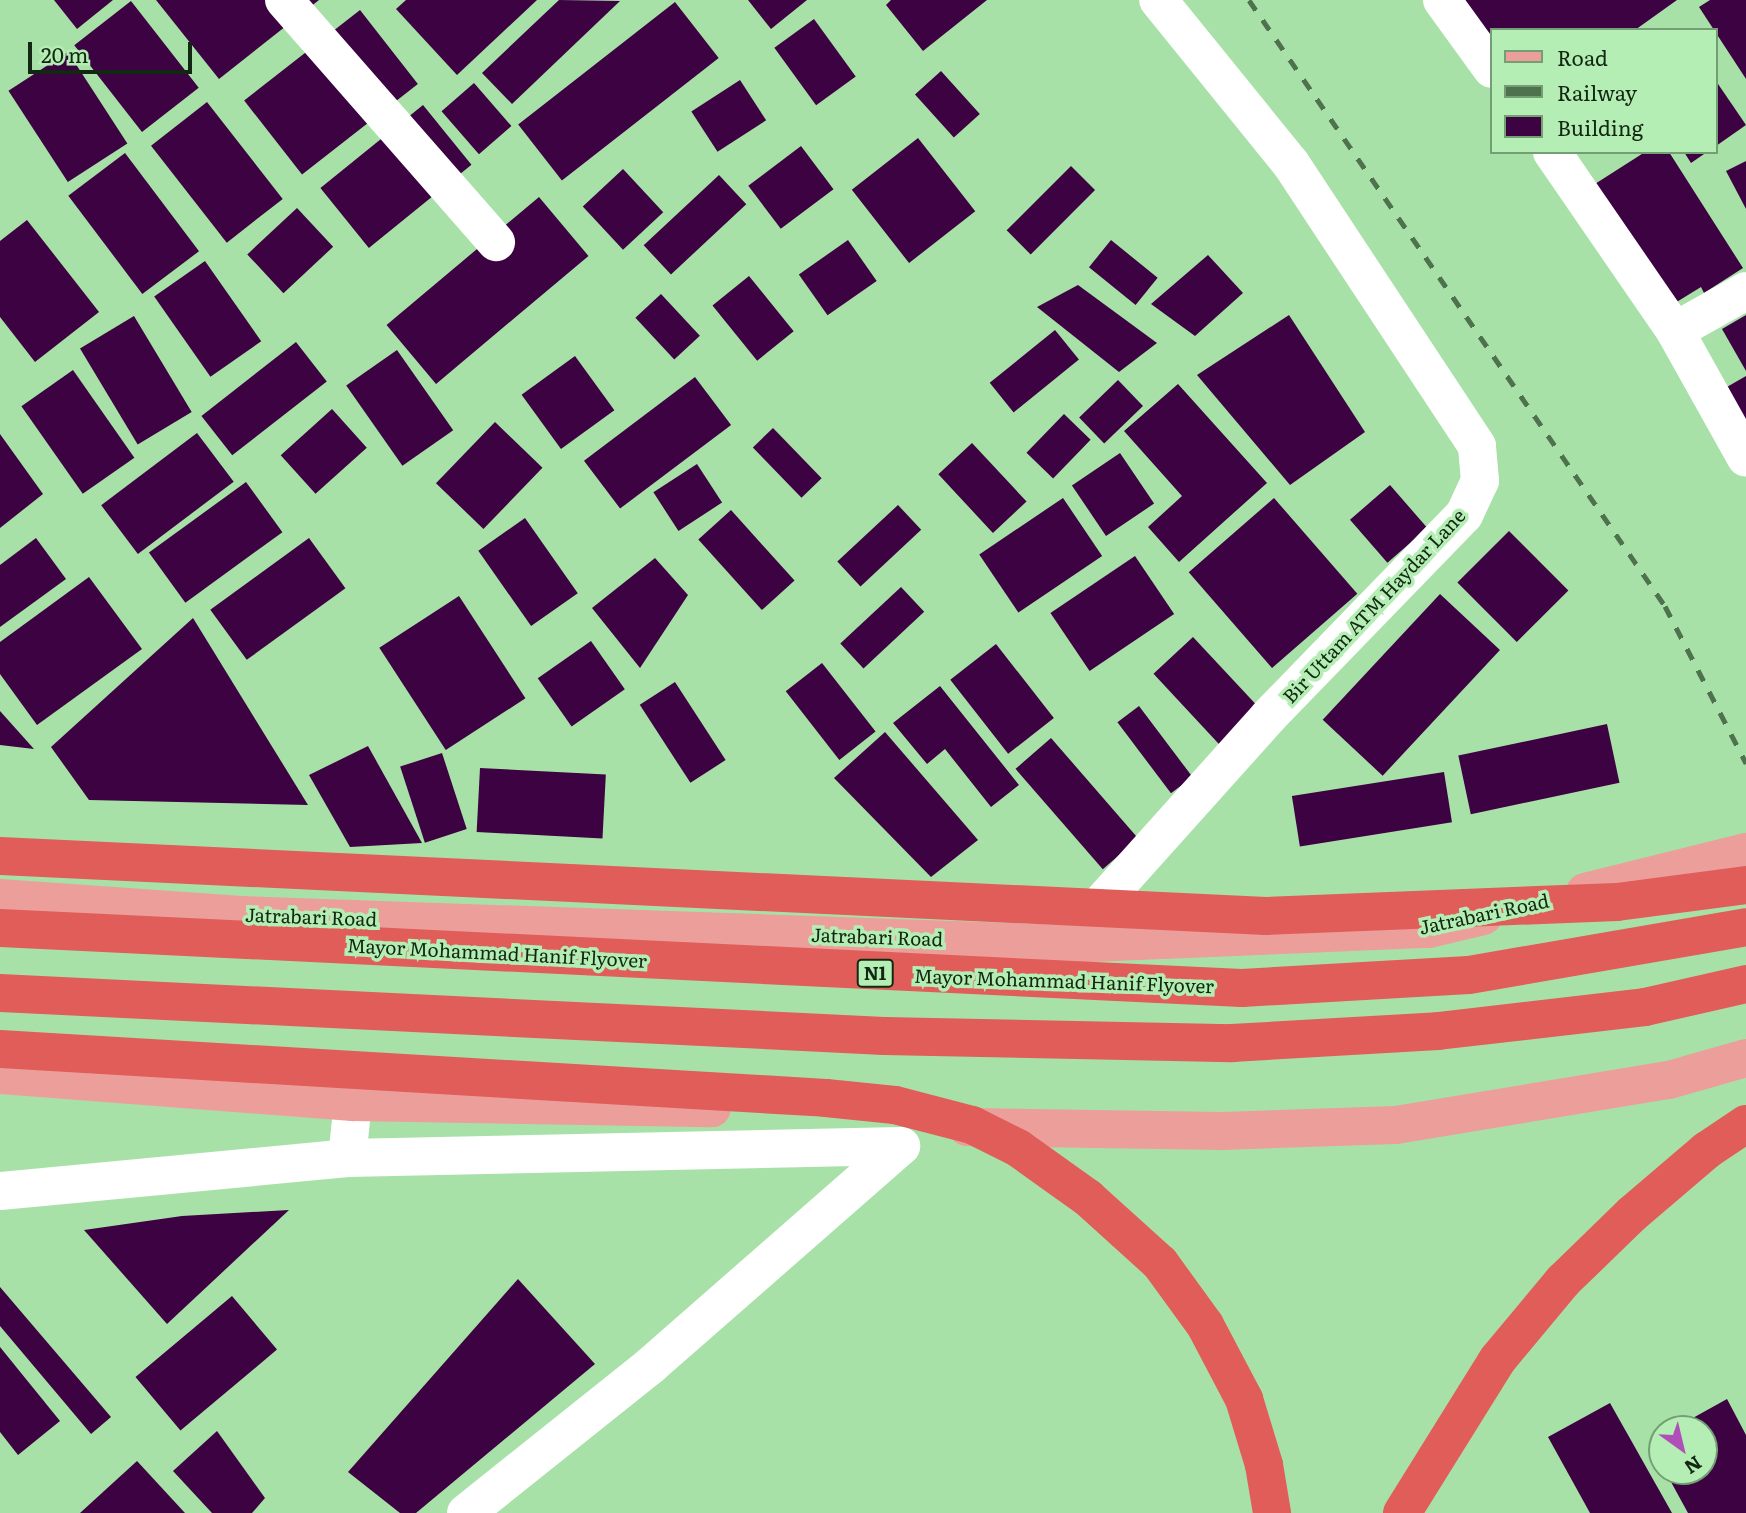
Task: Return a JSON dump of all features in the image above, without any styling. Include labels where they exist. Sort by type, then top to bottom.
[{"type":"highway","points":[[0,856],[1266,916],[1617,902],[1746,885]]},
{"type":"highway","name":"Mayor Mohammad Hanif Flyover","points":[[0,928],[1242,988],[1469,975],[1746,927]]},
{"type":"highway","points":[[0,993],[884,1036],[1231,1042],[1438,1031],[1646,1007],[1746,984]]},
{"type":"highway","points":[[0,1049],[826,1098],[895,1105],[972,1125],[1018,1148],[1088,1198],[1160,1263],[1205,1325],[1244,1399],[1264,1465],[1272,1513]]},
{"type":"highway","points":[[1402,1513],[1498,1359],[1563,1281],[1632,1214],[1707,1150],[1746,1124]]},
{"type":"main road","name":"Jatrabari Road","points":[[0,898],[242,915],[1067,944],[1429,929],[1746,852]]},
{"type":"main road","points":[[0,1074],[353,1102],[738,1109],[923,1126],[1235,1131],[1396,1125],[1669,1080],[1746,1058]]},
{"type":"street","points":[[284,0],[496,243]]},
{"type":"street","name":"Bir Uttam ATM Haydar Lane","points":[[1067,944],[1103,897],[1260,726],[1464,515],[1480,481],[1477,446],[1291,164],[1158,0]]},
{"type":"street","points":[[1442,0],[1490,66]]},
{"type":"street","points":[[1553,154],[1675,331],[1746,458]]},
{"type":"street","points":[[1675,331],[1746,291]]},
{"type":"street","points":[[346,1158],[353,1102]]},
{"type":"street","points":[[0,1191],[346,1158],[901,1146],[650,1366],[466,1513]]},
{"type":"building","points":[[54,0],[113,0],[77,29]]},
{"type":"building","points":[[156,0],[319,0],[219,79]]},
{"type":"building","points":[[406,0],[537,0],[457,75],[396,9]]},
{"type":"building","points":[[559,0],[620,1],[512,104],[482,73]]},
{"type":"building","points":[[748,0],[807,0],[771,29]]},
{"type":"building","points":[[891,0],[987,0],[923,51],[886,5]]},
{"type":"building","points":[[1459,0],[1677,0],[1638,28],[1490,28],[1490,44]]},
{"type":"building","points":[[1710,0],[1746,0],[1746,79],[1718,36],[1718,28],[1713,28],[1699,7]]},
{"type":"building","points":[[131,1],[199,88],[142,132],[74,45]]},
{"type":"building","points":[[675,2],[719,58],[562,180],[518,125]]},
{"type":"building","points":[[360,10],[418,84],[302,175],[244,101]]},
{"type":"building","points":[[814,19],[856,76],[816,105],[774,48]]},
{"type":"building","points":[[68,52],[127,143],[68,182],[8,91]]},
{"type":"building","points":[[941,71],[980,114],[954,138],[915,94]]},
{"type":"building","points":[[740,80],[766,120],[717,152],[691,112]]},
{"type":"building","points":[[474,83],[511,126],[479,154],[442,111]]},
{"type":"building","points":[[1718,84],[1746,125],[1718,145]]},
{"type":"building","points":[[207,102],[283,199],[227,243],[151,146]]},
{"type":"building","points":[[423,105],[471,165],[369,248],[320,188]]},
{"type":"building","points":[[918,138],[975,211],[909,263],[852,190]]},
{"type":"building","points":[[801,146],[833,189],[781,229],[748,186]]},
{"type":"building","points":[[125,153],[199,251],[142,294],[68,196]]},
{"type":"building","points":[[1642,154],[1670,154],[1743,268],[1704,293],[1701,287],[1662,311],[1573,198]]},
{"type":"building","points":[[1685,154],[1704,154],[1691,163]]},
{"type":"building","points":[[1746,161],[1746,209],[1726,171]]},
{"type":"building","points":[[1071,166],[1095,190],[1031,254],[1007,230]]},
{"type":"building","points":[[623,169],[663,212],[623,250],[583,207]]},
{"type":"building","points":[[719,175],[746,204],[671,274],[644,245]]},
{"type":"building","points":[[539,197],[588,256],[436,384],[387,325]]},
{"type":"building","points":[[297,208],[333,247],[283,293],[247,254]]},
{"type":"building","points":[[27,220],[99,312],[35,362],[0,317],[0,241]]},
{"type":"building","points":[[848,240],[877,281],[828,315],[799,274]]},
{"type":"building","points":[[1111,240],[1158,278],[1136,305],[1089,267]]},
{"type":"building","points":[[1208,255],[1243,293],[1195,336],[1151,304]]},
{"type":"building","points":[[205,261],[261,341],[210,377],[154,297]]},
{"type":"building","points":[[749,276],[794,331],[757,361],[712,306]]},
{"type":"building","points":[[1078,285],[1157,343],[1119,372],[1037,307]]},
{"type":"building","points":[[661,294],[700,336],[674,360],[635,318]]},
{"type":"building","points":[[1289,315],[1365,432],[1290,485],[1197,375]]},
{"type":"building","points":[[1746,315],[1746,371],[1722,329]]},
{"type":"building","points":[[134,316],[192,412],[138,444],[80,348]]},
{"type":"building","points":[[1055,330],[1079,360],[1014,412],[990,383]]},
{"type":"building","points":[[296,342],[327,381],[232,455],[201,416]]},
{"type":"building","points":[[397,350],[453,430],[402,466],[346,386]]},
{"type":"building","points":[[575,356],[614,410],[561,449],[522,395]]},
{"type":"building","points":[[73,370],[134,458],[83,494],[21,406]]},
{"type":"building","points":[[1746,376],[1746,421],[1713,395]]},
{"type":"building","points":[[695,377],[731,425],[620,509],[584,461]]},
{"type":"building","points":[[1118,380],[1143,406],[1104,443],[1079,418]]},
{"type":"building","points":[[1178,384],[1267,483],[1179,562],[1148,527],[1182,496],[1124,431]]},
{"type":"building","points":[[332,409],[367,448],[316,494],[281,455]]},
{"type":"building","points":[[1064,414],[1091,440],[1053,479],[1026,453]]},
{"type":"building","points":[[495,422],[542,468],[483,529],[436,483]]},
{"type":"building","points":[[773,428],[822,478],[801,498],[753,447]]},
{"type":"building","points":[[197,433],[234,482],[138,554],[101,505]]},
{"type":"building","points":[[0,434],[43,494],[0,528]]},
{"type":"building","points":[[972,443],[1027,502],[993,533],[938,474]]},
{"type":"building","points":[[1120,453],[1154,504],[1106,536],[1072,485]]},
{"type":"building","points":[[697,464],[722,503],[678,531],[653,492]]},
{"type":"building","points":[[246,482],[282,532],[185,603],[149,553]]},
{"type":"building","points":[[1390,485],[1427,528],[1387,563],[1350,520]]},
{"type":"building","points":[[1063,498],[1102,556],[1018,613],[979,554]]},
{"type":"building","points":[[1274,498],[1357,594],[1272,668],[1189,572]]},
{"type":"building","points":[[898,505],[921,530],[860,586],[837,562]]},
{"type":"building","points":[[731,510],[795,581],[762,610],[698,539]]},
{"type":"building","points":[[525,518],[578,593],[531,626],[478,551]]},
{"type":"building","points":[[1509,531],[1568,590],[1517,642],[1457,583]]},
{"type":"building","points":[[36,538],[66,579],[0,627],[0,565]]},
{"type":"building","points":[[309,538],[345,588],[247,660],[210,610]]},
{"type":"building","points":[[1135,556],[1174,614],[1090,671],[1050,613]]},
{"type":"building","points":[[655,558],[688,595],[640,668],[592,608]]},
{"type":"building","points":[[89,577],[142,649],[37,725],[0,674],[0,642]]},
{"type":"building","points":[[901,587],[924,612],[863,668],[840,644]]},
{"type":"building","points":[[1440,594],[1500,650],[1383,776],[1323,720]]},
{"type":"building","points":[[459,596],[525,698],[446,750],[379,648]]},
{"type":"building","points":[[193,618],[308,805],[89,800],[51,747]]},
{"type":"building","points":[[1193,637],[1263,712],[1223,748],[1154,674]]},
{"type":"building","points":[[591,641],[625,689],[572,727],[538,678]]},
{"type":"building","points":[[996,644],[1054,718],[1008,754],[950,680]]},
{"type":"building","points":[[822,663],[876,732],[839,760],[786,691]]},
{"type":"building","points":[[675,682],[726,760],[690,783],[640,705]]},
{"type":"building","points":[[940,686],[1019,785],[991,807],[945,749],[927,764],[893,723]]},
{"type":"building","points":[[1139,706],[1193,777],[1171,793],[1117,722]]},
{"type":"building","points":[[0,711],[34,749],[0,745]]},
{"type":"building","points":[[1607,724],[1619,783],[1471,814],[1458,756]]},
{"type":"building","points":[[885,732],[978,840],[931,877],[834,778]]},
{"type":"building","points":[[1051,738],[1138,838],[1103,869],[1016,769]]},
{"type":"building","points":[[368,746],[422,843],[350,847],[309,775]]},
{"type":"building","points":[[442,753],[467,829],[425,843],[400,767]]},
{"type":"building","points":[[480,768],[606,775],[602,839],[477,832]]},
{"type":"building","points":[[1444,772],[1452,822],[1300,846],[1292,796]]},
{"type":"building","points":[[289,1210],[167,1324],[84,1230],[182,1216]]},
{"type":"building","points":[[518,1279],[595,1364],[416,1513],[400,1513],[348,1472]]},
{"type":"building","points":[[0,1287],[111,1417],[91,1434],[0,1326]]},
{"type":"building","points":[[232,1296],[277,1350],[180,1431],[135,1377]]},
{"type":"building","points":[[0,1347],[60,1421],[18,1455],[0,1432]]},
{"type":"building","points":[[1727,1399],[1746,1435],[1746,1513],[1688,1513],[1673,1485],[1718,1485],[1718,1415],[1698,1415]]},
{"type":"building","points":[[1610,1403],[1648,1470],[1648,1485],[1656,1485],[1672,1513],[1590,1513],[1548,1437]]},
{"type":"building","points":[[217,1431],[265,1498],[252,1513],[212,1513],[173,1471]]},
{"type":"building","points":[[137,1461],[185,1513],[80,1513]]},
{"type":"railway","points":[[1249,0],[1665,606],[1746,763]]}]
